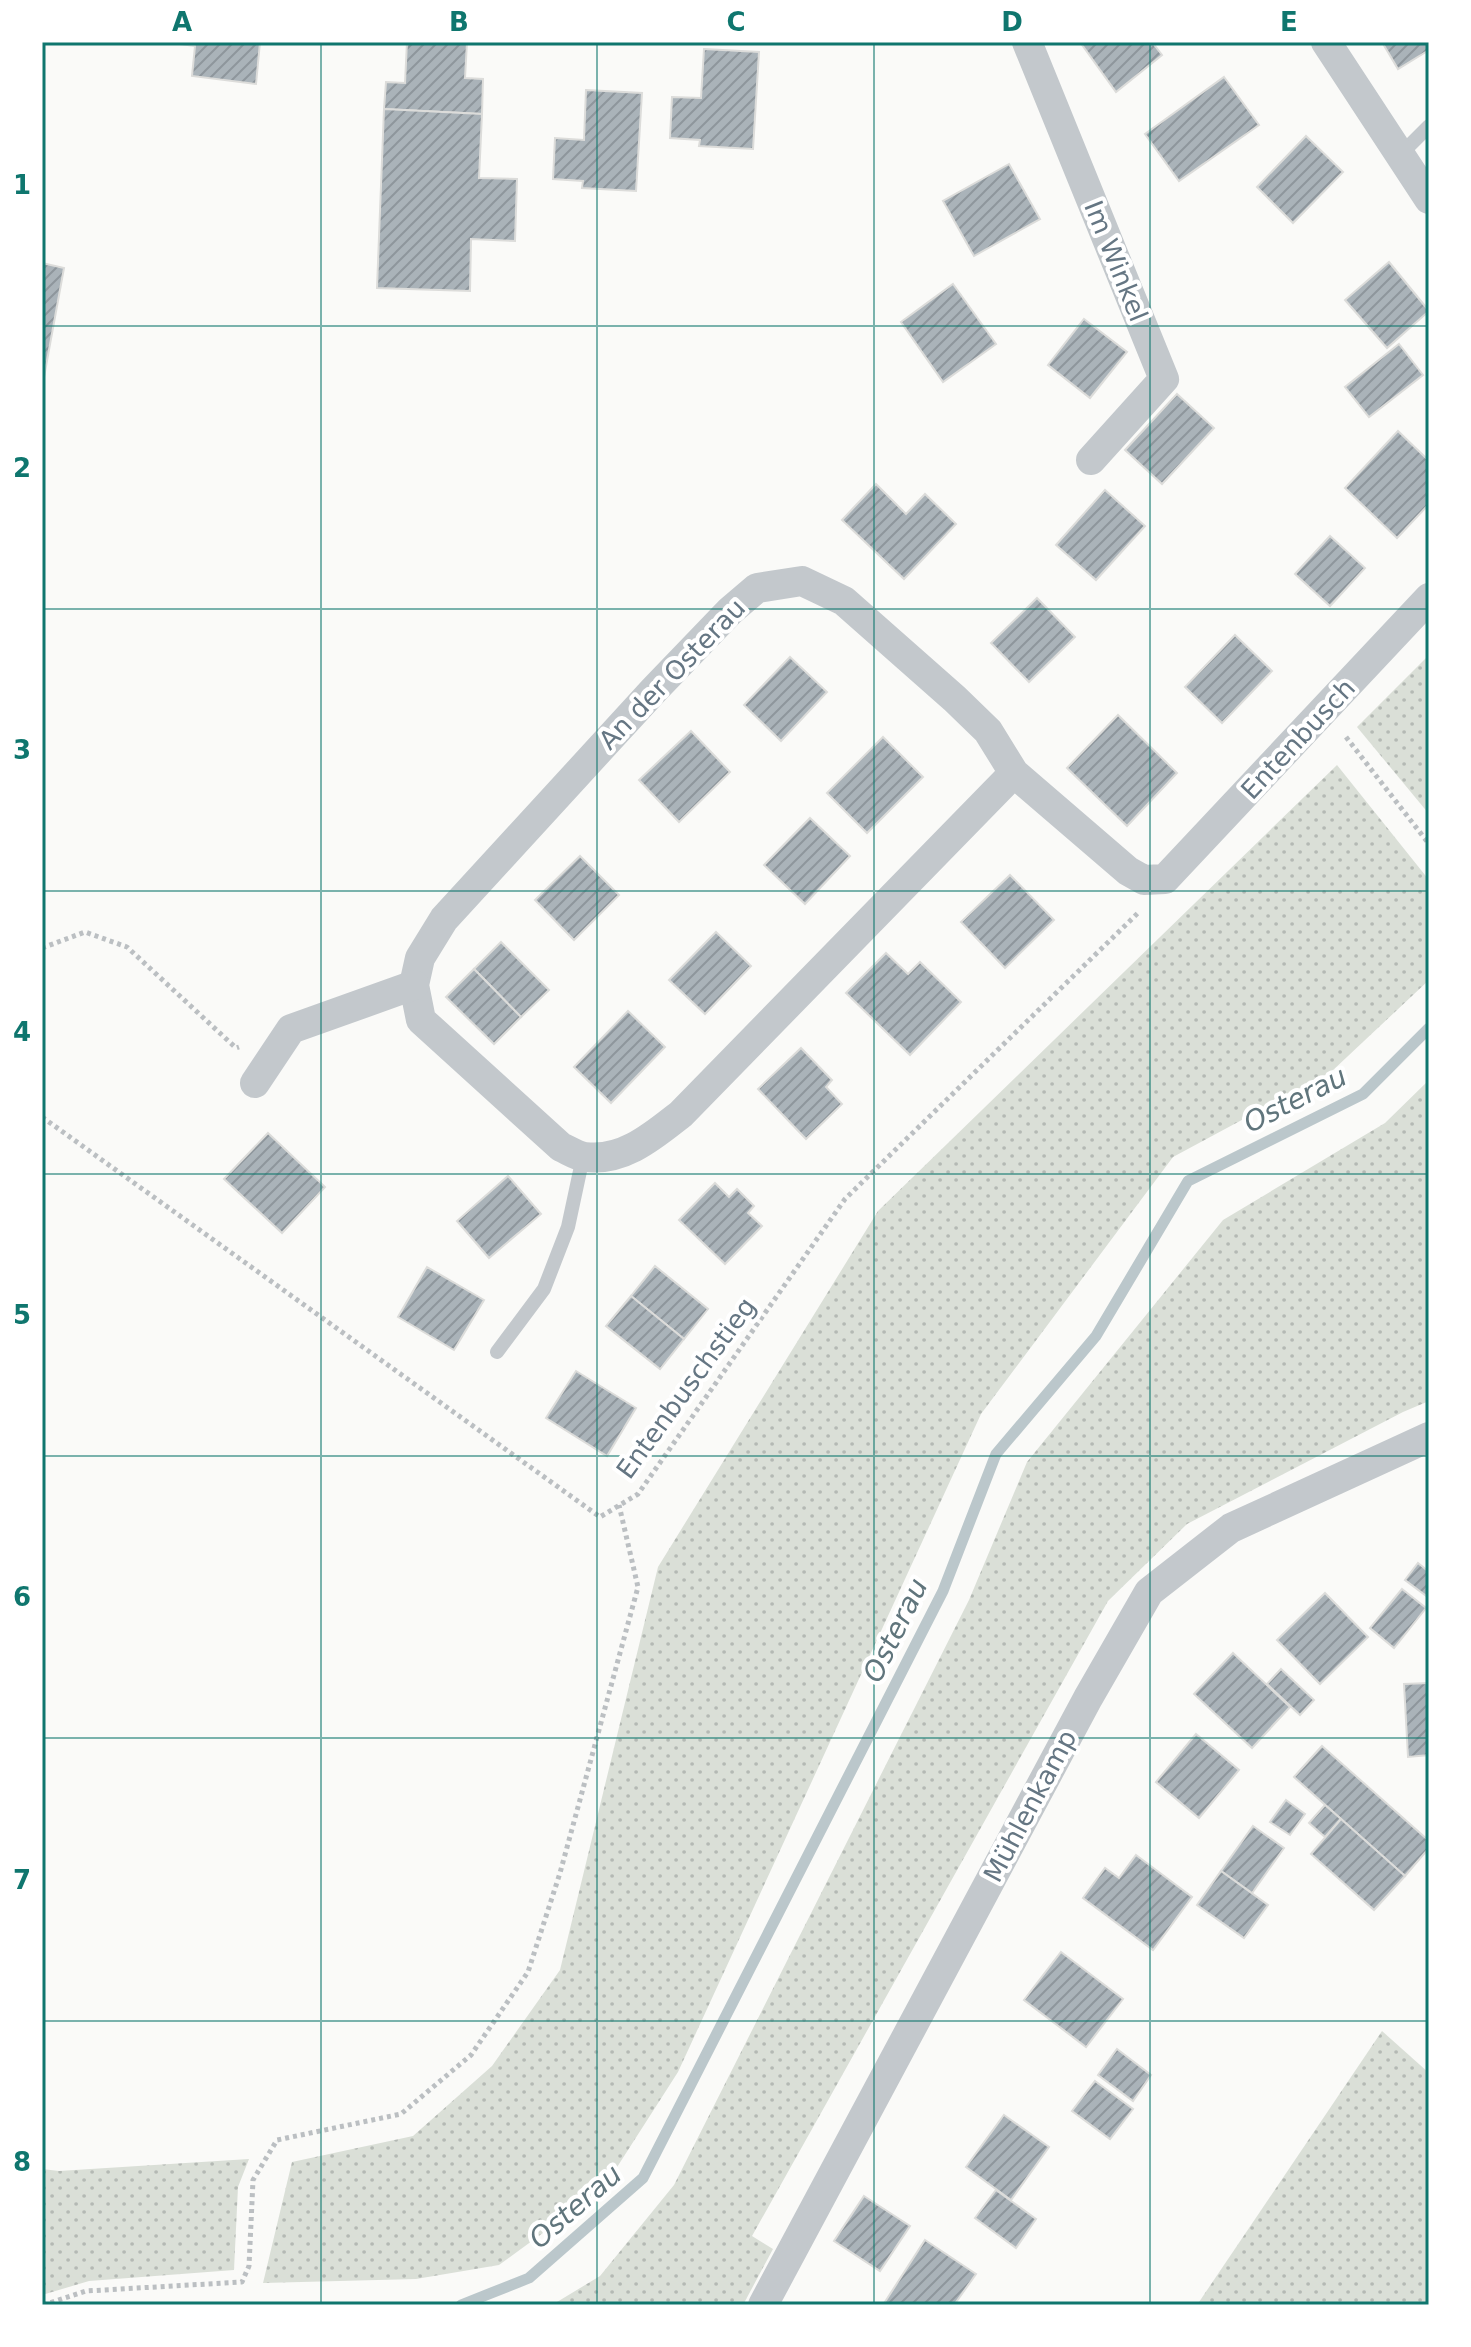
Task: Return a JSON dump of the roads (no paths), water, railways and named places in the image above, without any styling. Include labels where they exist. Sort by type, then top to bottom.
[{"type":"street","name":"Im Winkel","points":[[1027,42],[1164,379],[1091,460]]},
{"type":"street","points":[[1326,42],[1429,199]]},
{"type":"street","name":"An der Osterau","points":[[414,985],[420,958],[444,919],[654,690],[730,611],[757,588],[802,581],[844,601],[955,699],[988,731],[1014,773],[1128,871],[1144,880],[1165,879]]},
{"type":"street","name":"Entenbusch","points":[[1165,879],[1429,598]]},
{"type":"street","points":[[255,1083],[291,1029],[414,985],[421,1020],[561,1147],[583,1157],[614,1155],[645,1142],[681,1114],[1014,773]]},
{"type":"street","name":"Mühlenkamp","points":[[763,2305],[1088,1698],[1149,1592],[1231,1528],[1429,1437]]},
{"type":"lane","points":[[1400,155],[1429,126]]},
{"type":"lane","points":[[497,1352],[544,1289],[568,1227],[583,1157]]},
{"type":"waterway","name":"Osterau","points":[[461,2305],[529,2278],[643,2178],[943,1591],[996,1454],[1096,1336],[1188,1181],[1363,1094],[1429,1028]]}]
